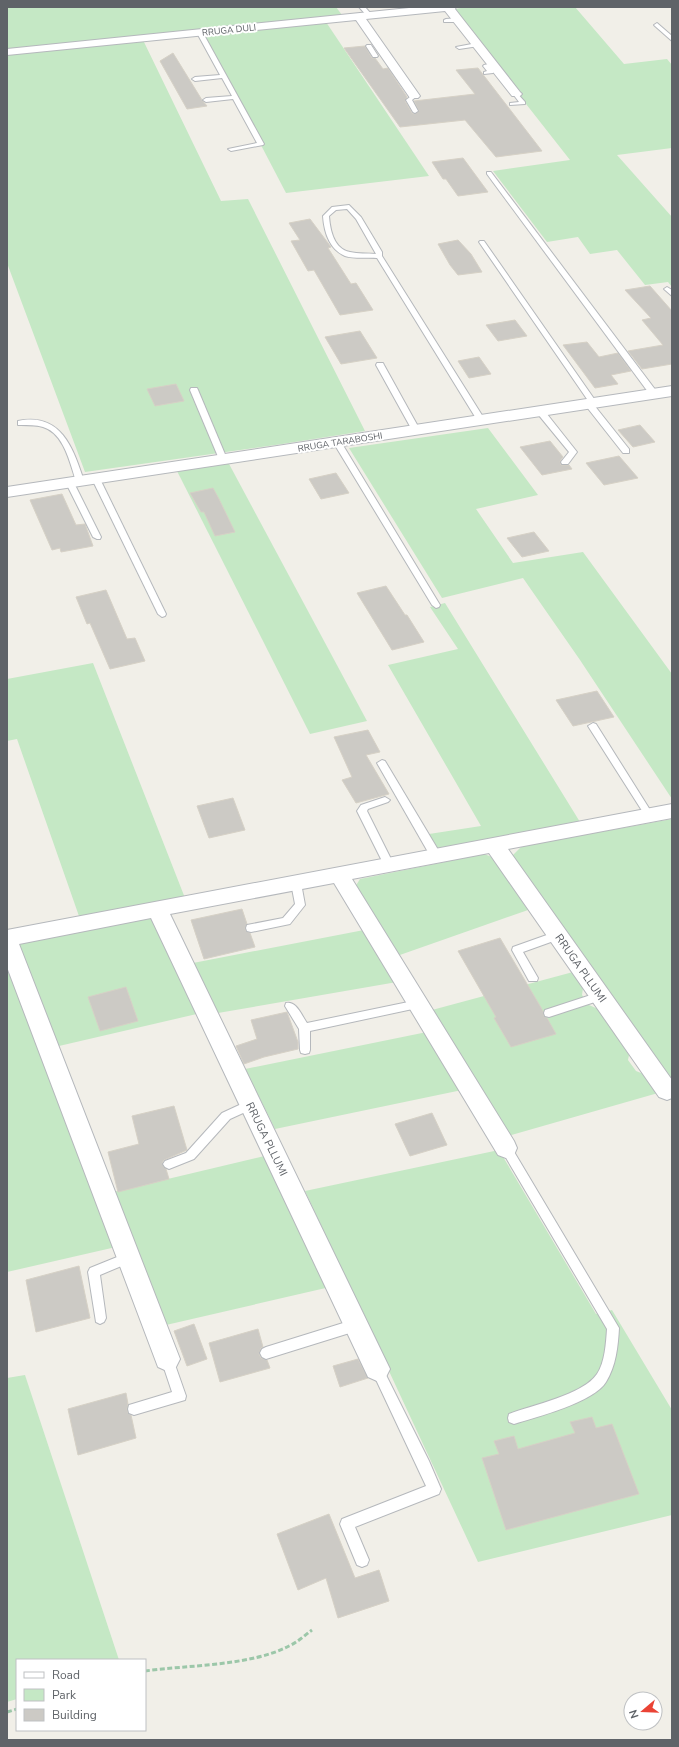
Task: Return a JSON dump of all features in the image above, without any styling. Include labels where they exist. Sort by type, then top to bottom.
[{"type":"street","points":[[448,7],[477,45],[489,69],[514,99]]},
{"type":"street","name":"RRUGA DULI","points":[[7,52],[200,33],[363,13],[451,7]]},
{"type":"street","points":[[363,13],[375,51],[414,96]]},
{"type":"street","name":"RRUGA TARABOSHI","points":[[7,492],[667,393]]},
{"type":"street","points":[[167,1359],[127,1258],[7,938],[672,811]]},
{"type":"street","name":"RRUGA PLLUMI","points":[[494,845],[670,1094]]},
{"type":"street","points":[[339,875],[506,1148]]},
{"type":"street","name":"RRUGA PLLUMI","points":[[157,909],[376,1369]]},
{"type":"lane","points":[[446,21],[458,20]]},
{"type":"lane","points":[[657,25],[672,39]]},
{"type":"lane","points":[[200,33],[261,144],[231,149]]},
{"type":"lane","points":[[459,47],[477,45]]},
{"type":"lane","points":[[195,79],[224,76]]},
{"type":"lane","points":[[414,96],[409,100],[415,112]]},
{"type":"lane","points":[[206,100],[235,97]]},
{"type":"lane","points":[[489,173],[667,393]]},
{"type":"lane","points":[[379,256],[347,254],[336,246],[327,231],[326,216],[334,208],[349,207],[359,218],[379,252],[379,256],[482,420]]},
{"type":"lane","points":[[482,242],[591,404],[626,452]]},
{"type":"lane","points":[[380,365],[416,430]]},
{"type":"lane","points":[[194,390],[223,460]]},
{"type":"lane","points":[[540,412],[573,452],[565,462]]},
{"type":"lane","points":[[21,423],[37,423],[48,426],[58,434],[68,450],[82,481],[162,614]]},
{"type":"lane","points":[[337,442],[436,605]]},
{"type":"lane","points":[[82,481],[97,537]]},
{"type":"lane","points":[[593,726],[649,815]]},
{"type":"lane","points":[[382,763],[436,856]]},
{"type":"lane","points":[[385,800],[364,807],[362,811],[389,865]]},
{"type":"lane","points":[[250,928],[286,921],[300,905],[296,883]]},
{"type":"lane","points":[[533,978],[517,950],[558,935]]},
{"type":"lane","points":[[549,1013],[600,996]]},
{"type":"lane","points":[[304,1028],[418,1004]]},
{"type":"lane","points":[[290,1006],[304,1028],[305,1050]]},
{"type":"lane","points":[[169,1164],[190,1156],[226,1116],[250,1105]]},
{"type":"lane","points":[[506,1148],[612,1328],[612,1347],[600,1380],[578,1396],[514,1418]]},
{"type":"lane","points":[[100,1318],[94,1272],[127,1258]]},
{"type":"lane","points":[[266,1353],[356,1325]]},
{"type":"lane","points":[[134,1409],[180,1396],[167,1359]]},
{"type":"lane","points":[[362,1560],[347,1524],[434,1489],[424,1465],[376,1369]]},
{"type":"path","points":[[146,1671],[180,1666],[242,1661],[288,1647],[312,1630]]},
{"type":"green space","points":[[7,7],[336,7],[342,15],[7,49]]},
{"type":"green space","points":[[467,7],[575,7],[624,64],[667,59],[672,65],[672,148],[617,155],[672,217],[672,287],[668,282],[645,285],[617,250],[590,254],[578,237],[547,242],[493,171],[570,160],[454,12],[455,9]]},
{"type":"green space","points":[[326,22],[429,176],[286,193],[204,36],[206,34]]},
{"type":"green space","points":[[143,40],[221,201],[248,199],[365,431],[85,472],[7,263],[7,54]]},
{"type":"green space","points":[[488,428],[538,495],[476,509],[513,563],[583,552],[672,674],[672,799],[580,660],[523,578],[442,598],[349,448]]},
{"type":"green space","points":[[228,462],[367,721],[310,734],[177,471]]},
{"type":"green space","points":[[445,603],[580,822],[439,851],[429,834],[481,826],[388,665],[458,649],[430,607]]},
{"type":"green space","points":[[93,663],[185,898],[80,919],[17,739],[7,741],[7,679]]},
{"type":"green space","points":[[672,819],[672,1088],[512,856],[522,846]]},
{"type":"green space","points":[[484,854],[492,857],[528,910],[397,956],[355,887],[360,879]]},
{"type":"green space","points":[[148,917],[156,919],[201,1013],[59,1046],[19,944],[25,940]]},
{"type":"green space","points":[[364,930],[397,982],[218,1013],[193,963]]},
{"type":"green space","points":[[7,962],[116,1247],[7,1272]]},
{"type":"green space","points":[[573,972],[583,988],[582,995],[589,1005],[598,1009],[629,1055],[628,1060],[636,1071],[646,1075],[658,1093],[508,1136],[432,1010]]},
{"type":"green space","points":[[427,1032],[462,1090],[275,1129],[245,1069]]},
{"type":"green space","points":[[499,1150],[596,1314],[612,1310],[672,1410],[672,1515],[478,1562],[305,1191]]},
{"type":"green space","points":[[269,1155],[330,1287],[166,1325],[113,1192]]},
{"type":"green space","points":[[25,1375],[119,1659],[16,1659],[16,1699],[7,1702],[7,1378]]},
{"type":"building","points":[[365,46],[372,58],[375,58],[383,69],[388,68],[407,97],[405,101],[414,114],[419,111],[414,101],[475,94],[456,70],[478,68],[542,151],[496,157],[465,120],[400,127],[344,48]]},
{"type":"building","points":[[173,53],[207,106],[187,109],[160,61]]},
{"type":"building","points":[[463,158],[488,192],[458,196],[446,179],[443,179],[432,162]]},
{"type":"building","points":[[310,219],[331,247],[328,248],[351,284],[356,283],[373,310],[340,315],[314,270],[308,271],[291,241],[300,240],[289,223]]},
{"type":"building","points":[[458,240],[471,254],[482,272],[458,275],[450,265],[438,244]]},
{"type":"building","points":[[650,286],[672,311],[672,364],[642,369],[628,351],[663,345],[642,320],[651,318],[625,290]]},
{"type":"building","points":[[515,320],[527,336],[498,341],[486,325]]},
{"type":"building","points":[[360,331],[377,358],[341,364],[325,337]]},
{"type":"building","points":[[587,342],[599,357],[618,353],[631,371],[611,375],[618,384],[595,388],[563,345]]},
{"type":"building","points":[[479,357],[491,374],[469,378],[458,361]]},
{"type":"building","points":[[176,384],[184,401],[155,406],[147,389]]},
{"type":"building","points":[[640,425],[655,442],[633,447],[618,430]]},
{"type":"building","points":[[550,441],[563,457],[560,461],[561,465],[569,465],[572,469],[542,475],[520,447]]},
{"type":"building","points":[[619,456],[638,478],[604,485],[586,463]]},
{"type":"building","points":[[336,473],[349,493],[321,499],[309,479]]},
{"type":"building","points":[[213,488],[235,532],[215,536],[204,512],[201,512],[190,493]]},
{"type":"building","points":[[62,494],[76,525],[85,524],[93,546],[61,552],[60,548],[52,550],[30,500]]},
{"type":"building","points":[[534,532],[549,551],[522,557],[507,538]]},
{"type":"building","points":[[386,586],[424,642],[392,650],[357,593]]},
{"type":"building","points":[[106,590],[127,639],[135,638],[145,661],[110,669],[90,623],[87,624],[76,597]]},
{"type":"building","points":[[597,691],[614,717],[573,726],[556,700]]},
{"type":"building","points":[[368,730],[380,752],[366,755],[389,794],[356,803],[342,780],[352,777],[334,737]]},
{"type":"building","points":[[233,798],[245,830],[209,838],[197,806]]},
{"type":"building","points":[[242,909],[247,924],[245,928],[246,931],[250,933],[255,947],[204,959],[191,920]]},
{"type":"building","points":[[500,938],[543,1011],[544,1016],[547,1018],[556,1034],[511,1047],[494,1018],[496,1017],[458,951]]},
{"type":"building","points":[[126,987],[138,1021],[100,1031],[88,997]]},
{"type":"building","points":[[287,1012],[298,1042],[298,1049],[264,1057],[244,1064],[236,1046],[257,1039],[251,1020]]},
{"type":"building","points":[[174,1106],[187,1150],[164,1160],[162,1163],[166,1169],[169,1179],[118,1192],[108,1152],[139,1144],[132,1116]]},
{"type":"building","points":[[432,1113],[447,1145],[410,1156],[395,1124]]},
{"type":"building","points":[[79,1266],[90,1318],[36,1332],[26,1280]]},
{"type":"building","points":[[194,1324],[207,1359],[187,1366],[174,1331]]},
{"type":"building","points":[[258,1329],[263,1347],[261,1348],[259,1354],[261,1358],[267,1360],[270,1368],[220,1382],[209,1343]]},
{"type":"building","points":[[358,1359],[368,1378],[340,1387],[333,1366]]},
{"type":"building","points":[[126,1393],[128,1404],[127,1409],[128,1413],[131,1415],[136,1438],[78,1455],[68,1409]]},
{"type":"building","points":[[592,1417],[596,1428],[612,1424],[639,1494],[506,1530],[482,1458],[499,1454],[494,1441],[514,1436],[518,1449],[575,1433],[570,1422]]},
{"type":"building","points":[[329,1514],[355,1578],[379,1570],[389,1601],[338,1618],[326,1578],[298,1590],[277,1534]]}]
